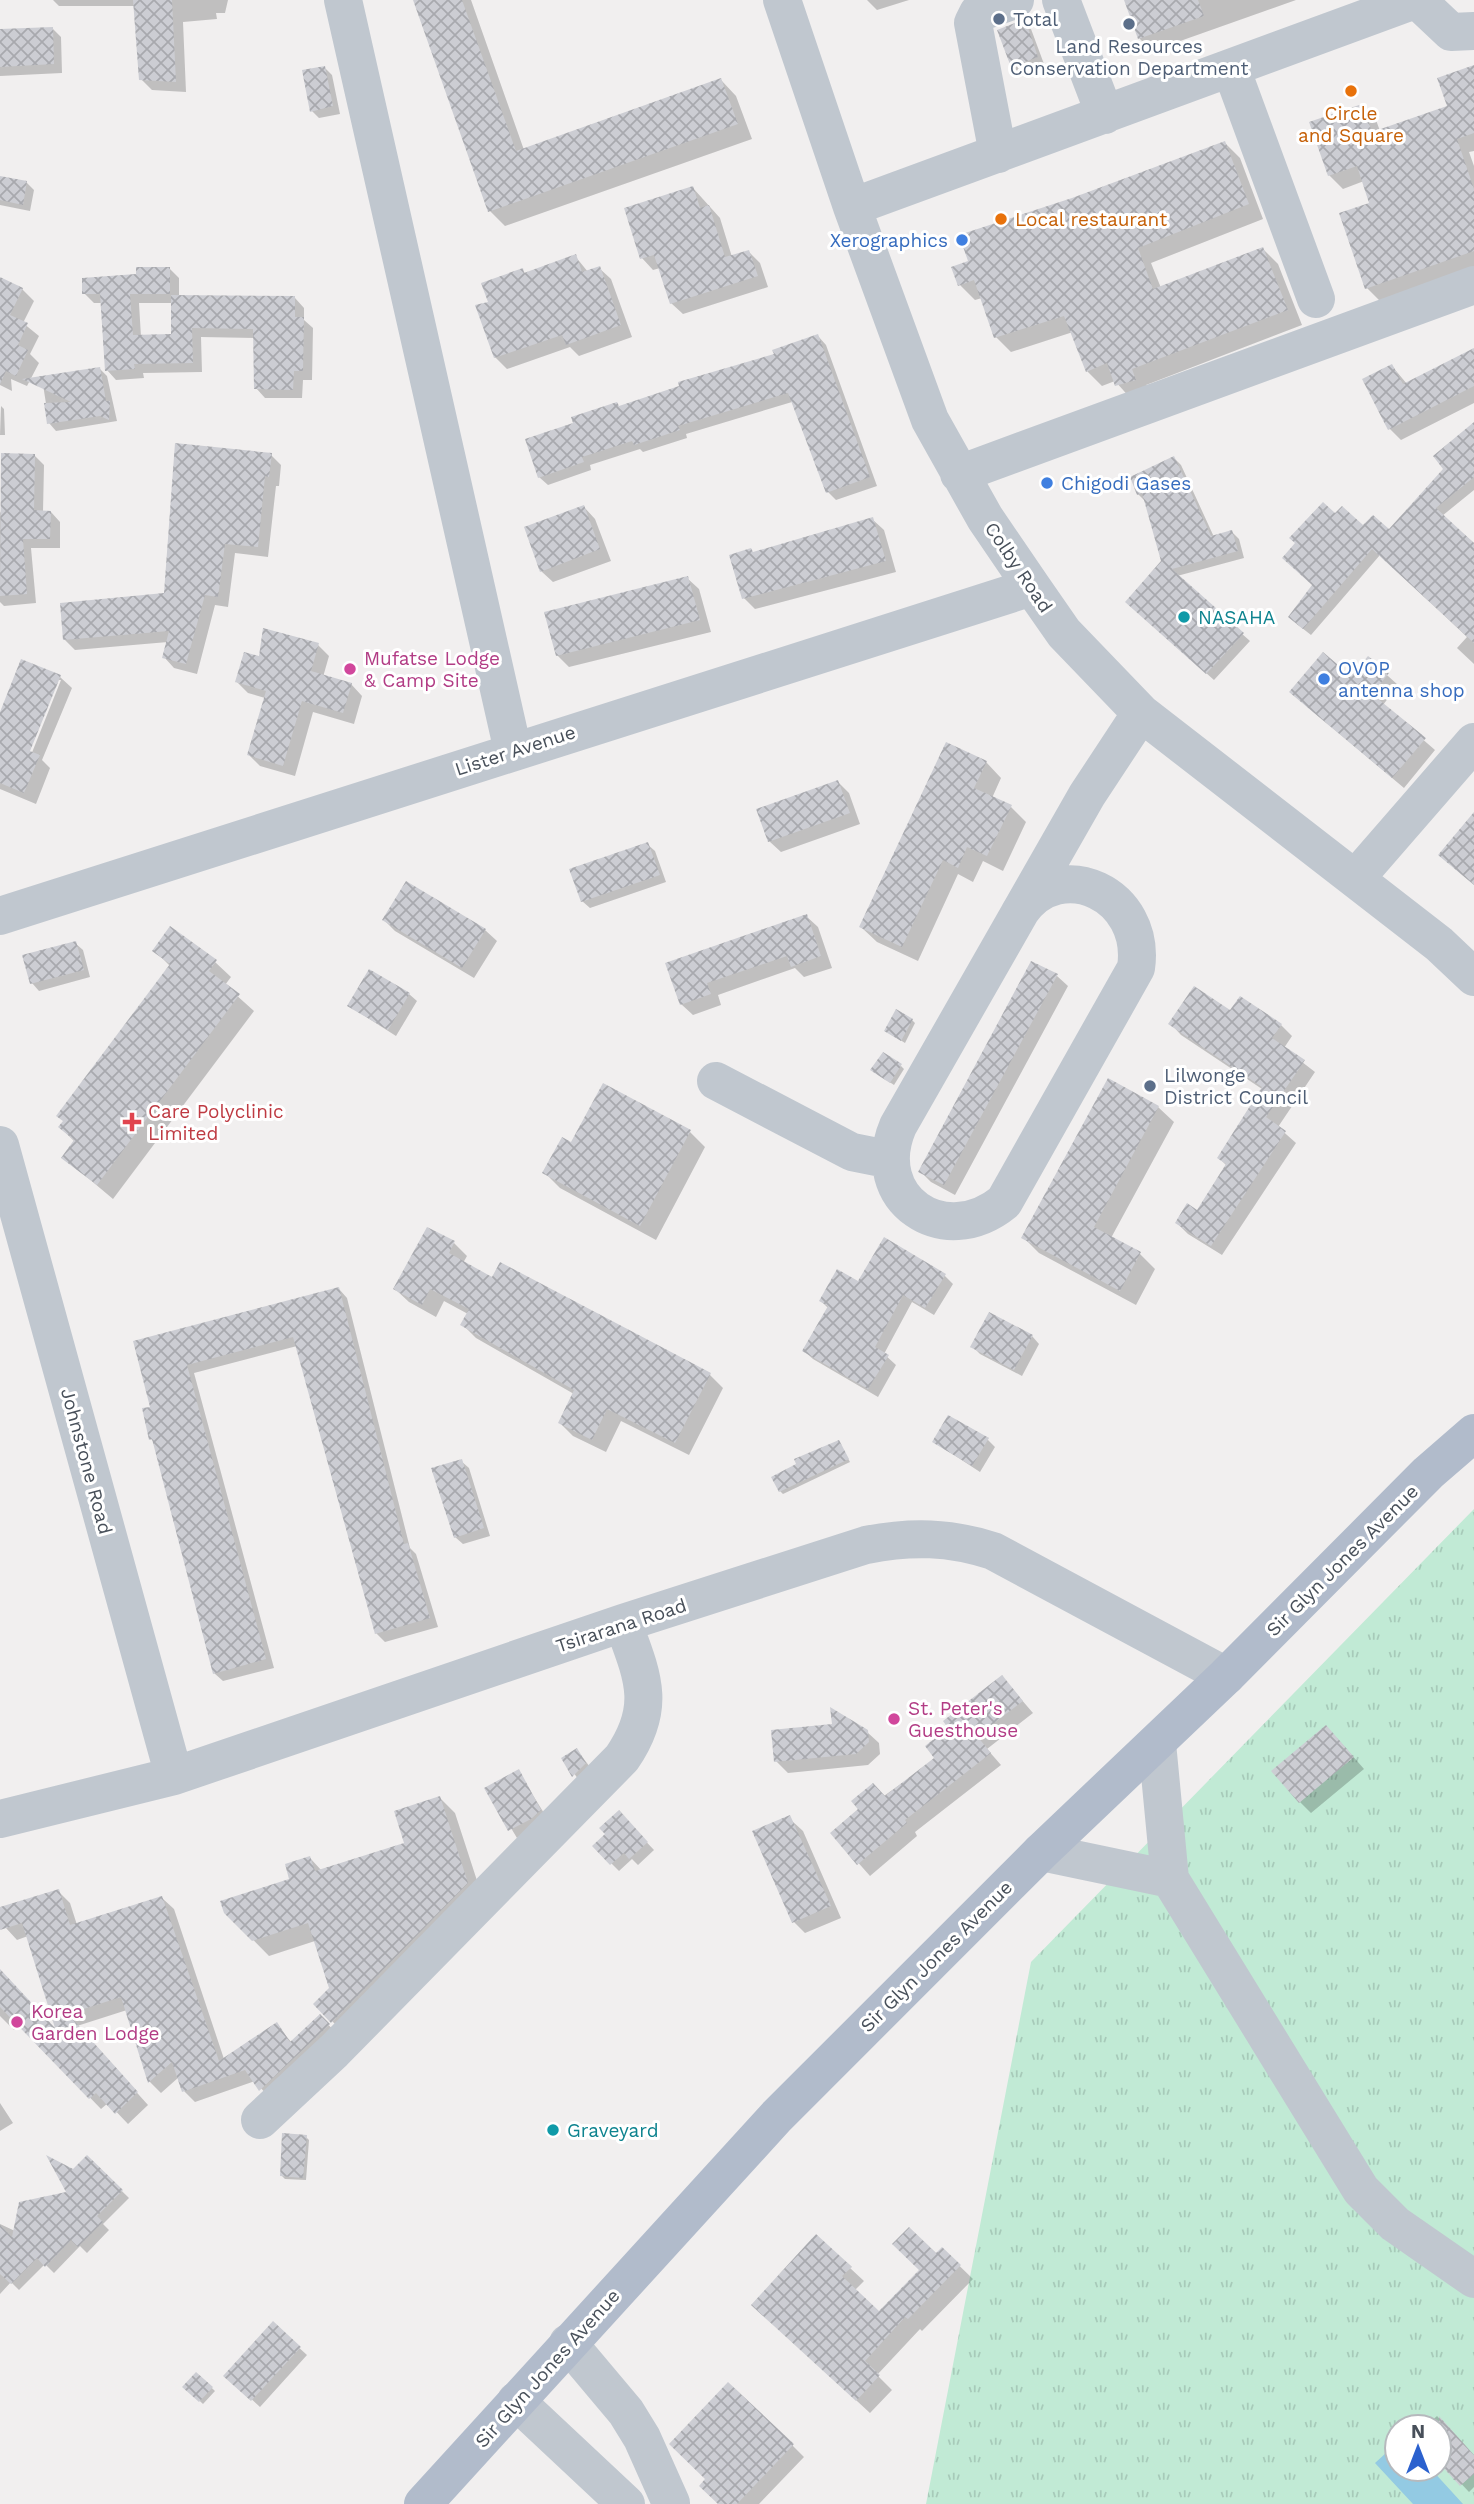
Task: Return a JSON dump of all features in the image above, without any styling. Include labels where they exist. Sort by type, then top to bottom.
[{"type":"main road","name":"Sir Glyn Jones Avenue","points":[[423,2504],[777,2116],[1041,1852],[1226,1676],[1428,1473],[1474,1433]]},
{"type":"street","points":[[343,0],[513,751]]},
{"type":"street","name":"Colby Road","points":[[782,0],[852,207],[930,420],[959,474],[1031,587],[1064,633],[1141,713],[1439,944],[1474,977]]},
{"type":"street","points":[[998,154],[973,19],[978,13],[1015,0]]},
{"type":"street","points":[[1061,0],[1105,115]]},
{"type":"street","points":[[852,207],[1416,0],[1451,32],[1467,34],[1474,31]]},
{"type":"street","points":[[1231,68],[1316,299]]},
{"type":"street","points":[[959,474],[1474,285]]},
{"type":"street","name":"Lister Avenue","points":[[0,916],[1031,587]]},
{"type":"street","points":[[1020,912],[1037,896],[1067,886],[1082,886],[1112,898],[1123,909],[1137,937],[1136,968],[1013,1189],[992,1212],[962,1222],[931,1218],[917,1210],[897,1186],[890,1155],[898,1126],[1020,912],[1087,795],[1141,713]]},
{"type":"street","points":[[1355,879],[1474,742]]},
{"type":"street","points":[[716,1081],[852,1152],[877,1157],[890,1155]]},
{"type":"street","name":"Johnstone Road","points":[[1,1156],[174,1776]]},
{"type":"street","name":"Tsirarana Road","points":[[0,1819],[174,1776],[623,1623],[866,1545],[900,1538],[934,1538],[964,1542],[993,1551],[1226,1676]]},
{"type":"street","points":[[260,2120],[344,2041],[622,1758],[634,1740],[642,1720],[645,1698],[642,1676],[623,1623]]},
{"type":"street","points":[[1157,1743],[1170,1879],[1361,2190],[1395,2224],[1474,2279]]},
{"type":"street","points":[[1041,1852],[1170,1879]]},
{"type":"street","points":[[568,2343],[626,2412],[642,2438],[671,2503]]},
{"type":"street","points":[[516,2401],[626,2504]]},
{"type":"green space","points":[[1474,1509],[1474,2504],[926,2504],[1031,1962]]},
{"type":"water","points":[[1383,2456],[1383,2472],[1375,2463]]},
{"type":"water","points":[[1394,2483],[1444,2483],[1463,2504],[1413,2504]]},
{"type":"building","points":[[133,0],[172,0],[176,82],[139,80]]},
{"type":"building","points":[[413,0],[462,0],[516,151],[721,78],[738,124],[488,212]]},
{"type":"building","points":[[1124,0],[1198,0],[1204,16],[1138,39]]},
{"type":"building","points":[[1025,19],[1038,57],[1011,67],[997,30]]},
{"type":"building","points":[[53,27],[54,64],[0,67],[0,29]]},
{"type":"building","points":[[1474,65],[1474,133],[1457,139],[1474,189],[1474,251],[1365,289],[1339,213],[1369,203],[1357,166],[1328,176],[1309,122],[1362,104],[1372,132],[1447,106],[1437,78]]},
{"type":"building","points":[[325,66],[333,106],[310,112],[302,70]]},
{"type":"building","points":[[1225,141],[1249,204],[1138,248],[1153,289],[1263,247],[1288,310],[1132,369],[1136,380],[1115,386],[1107,363],[1086,372],[1064,316],[994,338],[974,280],[958,286],[951,267],[968,261],[959,235],[1072,198]]},
{"type":"building","points":[[0,176],[27,181],[23,205],[0,200]]},
{"type":"building","points":[[693,186],[700,208],[709,205],[725,257],[749,250],[758,276],[670,304],[654,255],[640,259],[624,208]]},
{"type":"building","points":[[576,254],[582,272],[600,266],[621,325],[566,345],[562,335],[494,358],[475,305],[488,302],[481,283],[523,268],[524,273]]},
{"type":"building","points":[[136,267],[170,267],[170,294],[130,294],[133,335],[171,334],[171,295],[295,296],[295,317],[304,317],[303,371],[294,371],[293,390],[254,389],[253,329],[192,328],[193,363],[134,364],[135,369],[105,371],[100,294],[82,294],[82,278],[136,274]]},
{"type":"building","points":[[0,277],[23,288],[10,315],[28,323],[18,345],[28,350],[16,376],[6,371],[0,384]]},
{"type":"building","points":[[818,334],[870,477],[826,493],[788,393],[678,426],[680,430],[634,445],[632,441],[582,457],[584,462],[538,478],[525,439],[573,423],[571,417],[617,402],[619,406],[679,386],[678,382],[774,354],[772,350]]},
{"type":"building","points":[[1474,348],[1474,386],[1388,430],[1362,379],[1392,364],[1403,384]]},
{"type":"building","points":[[100,367],[106,401],[110,401],[109,420],[100,416],[47,424],[44,403],[71,402],[22,379]]},
{"type":"building","points":[[1474,422],[1474,477],[1436,508],[1474,543],[1474,643],[1372,549],[1303,629],[1288,617],[1312,585],[1282,558],[1295,543],[1289,538],[1323,502],[1335,513],[1342,506],[1363,525],[1373,515],[1389,529],[1443,469],[1433,456]]},
{"type":"building","points":[[175,443],[272,453],[269,477],[265,476],[258,547],[225,544],[218,597],[205,595],[186,664],[162,658],[169,631],[63,640],[60,603],[164,593]]},
{"type":"building","points":[[1,453],[35,454],[34,510],[51,511],[50,539],[23,539],[27,594],[0,596]]},
{"type":"building","points":[[1174,456],[1211,536],[1232,530],[1238,551],[1172,569],[1244,633],[1206,674],[1125,602],[1161,561],[1142,493],[1137,495],[1130,477]]},
{"type":"building","points":[[584,505],[600,549],[540,572],[524,527]]},
{"type":"building","points":[[873,517],[886,561],[742,599],[729,555],[751,548],[753,552]]},
{"type":"building","points":[[688,576],[700,620],[556,656],[544,612]]},
{"type":"building","points":[[263,628],[319,643],[311,671],[352,683],[343,713],[302,701],[283,766],[247,755],[266,691],[235,682],[244,652],[259,656]]},
{"type":"building","points":[[1323,652],[1351,676],[1368,656],[1389,673],[1372,694],[1426,738],[1392,778],[1289,692]]},
{"type":"building","points":[[21,659],[61,675],[30,751],[40,755],[24,793],[0,783],[0,712]]},
{"type":"building","points":[[946,742],[987,761],[974,788],[1012,805],[987,856],[967,847],[958,868],[943,860],[902,947],[859,927]]},
{"type":"building","points":[[838,780],[850,813],[768,842],[756,809]]},
{"type":"building","points":[[1474,812],[1474,885],[1438,855]]},
{"type":"building","points":[[648,842],[660,875],[581,902],[569,869]]},
{"type":"building","points":[[406,881],[486,929],[462,968],[382,920]]},
{"type":"building","points":[[807,914],[821,956],[791,967],[787,956],[707,983],[711,994],[680,1005],[665,963]]},
{"type":"building","points":[[170,926],[217,960],[209,971],[240,994],[97,1185],[61,1158],[74,1140],[58,1127],[63,1121],[56,1116],[170,964],[152,951]]},
{"type":"building","points":[[76,941],[84,970],[30,984],[22,955]]},
{"type":"building","points":[[1031,961],[1058,974],[944,1185],[918,1172]]},
{"type":"building","points":[[369,969],[410,993],[388,1030],[347,1006]]},
{"type":"building","points":[[1194,986],[1230,1010],[1240,996],[1282,1024],[1272,1038],[1305,1060],[1266,1117],[1286,1131],[1211,1246],[1175,1223],[1187,1203],[1197,1210],[1226,1164],[1217,1158],[1262,1087],[1168,1024]]},
{"type":"building","points":[[896,1009],[913,1019],[901,1041],[884,1031]]},
{"type":"building","points":[[883,1052],[902,1064],[890,1083],[870,1070]]},
{"type":"building","points":[[1108,1078],[1159,1106],[1094,1227],[1141,1252],[1120,1291],[1021,1238]]},
{"type":"building","points":[[603,1083],[691,1130],[640,1226],[542,1173],[562,1137],[571,1142]]},
{"type":"building","points":[[427,1227],[455,1241],[449,1253],[492,1277],[500,1262],[711,1373],[675,1443],[607,1409],[592,1440],[558,1423],[574,1390],[460,1325],[469,1309],[430,1289],[422,1305],[393,1289]]},
{"type":"building","points":[[884,1237],[946,1274],[925,1308],[903,1295],[875,1347],[889,1355],[868,1389],[802,1351],[828,1306],[819,1301],[837,1269],[858,1281]]},
{"type":"building","points":[[339,1287],[404,1544],[408,1543],[430,1618],[375,1634],[293,1337],[187,1365],[266,1659],[213,1674],[152,1439],[149,1440],[142,1408],[150,1407],[133,1341]]},
{"type":"building","points":[[989,1312],[1033,1335],[1014,1370],[970,1347]]},
{"type":"building","points":[[948,1415],[989,1438],[972,1466],[932,1442]]},
{"type":"building","points":[[839,1440],[849,1459],[779,1492],[771,1477],[796,1464],[794,1459]]},
{"type":"building","points":[[462,1459],[484,1528],[454,1538],[431,1468]]},
{"type":"building","points":[[1002,1675],[1023,1701],[977,1736],[991,1753],[905,1820],[907,1823],[857,1865],[830,1833],[858,1809],[851,1801],[873,1783],[885,1796],[934,1758],[925,1746],[948,1728],[943,1721]]},
{"type":"building","points":[[830,1707],[868,1730],[869,1742],[856,1754],[774,1762],[771,1730],[832,1724]]},
{"type":"building","points":[[1326,1725],[1354,1757],[1299,1803],[1271,1771]]},
{"type":"building","points":[[577,1748],[586,1763],[572,1777],[561,1758]]},
{"type":"building","points":[[519,1769],[541,1810],[531,1819],[508,1831],[484,1788]]},
{"type":"building","points":[[440,1796],[468,1883],[331,2023],[313,2004],[329,1988],[308,1923],[252,1941],[224,1913],[220,1901],[289,1879],[285,1864],[310,1856],[315,1871],[404,1843],[394,1811]]},
{"type":"building","points":[[619,1810],[648,1842],[629,1859],[624,1853],[610,1865],[592,1846],[605,1834],[599,1828]]},
{"type":"building","points":[[790,1815],[831,1906],[792,1923],[752,1831]]},
{"type":"building","points":[[59,1889],[70,1925],[162,1896],[219,2061],[277,2022],[290,2042],[320,2014],[330,2024],[259,2091],[245,2070],[182,2092],[172,2062],[148,2083],[121,1997],[68,2014],[138,2092],[115,2114],[96,2093],[89,2099],[0,2007],[0,1969],[55,2028],[22,1923],[0,1930],[0,1907]]},
{"type":"building","points":[[282,2133],[307,2135],[303,2178],[280,2176]]},
{"type":"building","points":[[46,2155],[73,2169],[87,2155],[123,2190],[97,2216],[103,2222],[78,2247],[71,2240],[45,2267],[37,2258],[11,2284],[0,2274],[0,2225],[12,2237],[19,2202],[66,2192]]},
{"type":"building","points":[[909,2227],[936,2253],[942,2247],[961,2265],[908,2319],[905,2317],[865,2361],[880,2375],[856,2401],[751,2305],[816,2234],[852,2267],[842,2276],[879,2311],[919,2270],[892,2244]]},
{"type":"building","points":[[273,2321],[301,2347],[251,2401],[223,2376]]},
{"type":"building","points":[[196,2372],[213,2387],[199,2402],[182,2387]]},
{"type":"building","points":[[728,2382],[794,2444],[737,2504],[718,2504],[699,2486],[705,2479],[669,2444]]},
{"type":"building","points":[[1453,2432],[1474,2455],[1474,2474],[1460,2486],[1453,2478]]},
{"type":"place","name":"Total","points":[[999,19]]},
{"type":"place","name":"Land Resources Conservation Department","points":[[1129,24]]},
{"type":"place","name":"Circle and Square","points":[[1351,91]]},
{"type":"place","name":"Local restaurant","points":[[1001,219]]},
{"type":"place","name":"Xerographics","points":[[962,240]]},
{"type":"place","name":"Chigodi Gases","points":[[1047,483]]},
{"type":"place","name":"NASAHA","points":[[1184,617]]},
{"type":"place","name":"Mufatse Lodge & Camp Site","points":[[350,669]]},
{"type":"place","name":"OVOP antenna shop","points":[[1324,679]]},
{"type":"place","name":"Lilwonge District Council","points":[[1150,1086]]},
{"type":"place","name":"Care Polyclinic Limited","points":[[132,1122]]},
{"type":"place","name":"St. Peter's Guesthouse","points":[[894,1719]]},
{"type":"place","name":"Korea Garden Lodge","points":[[17,2022]]},
{"type":"place","name":"Graveyard","points":[[553,2130]]}]
